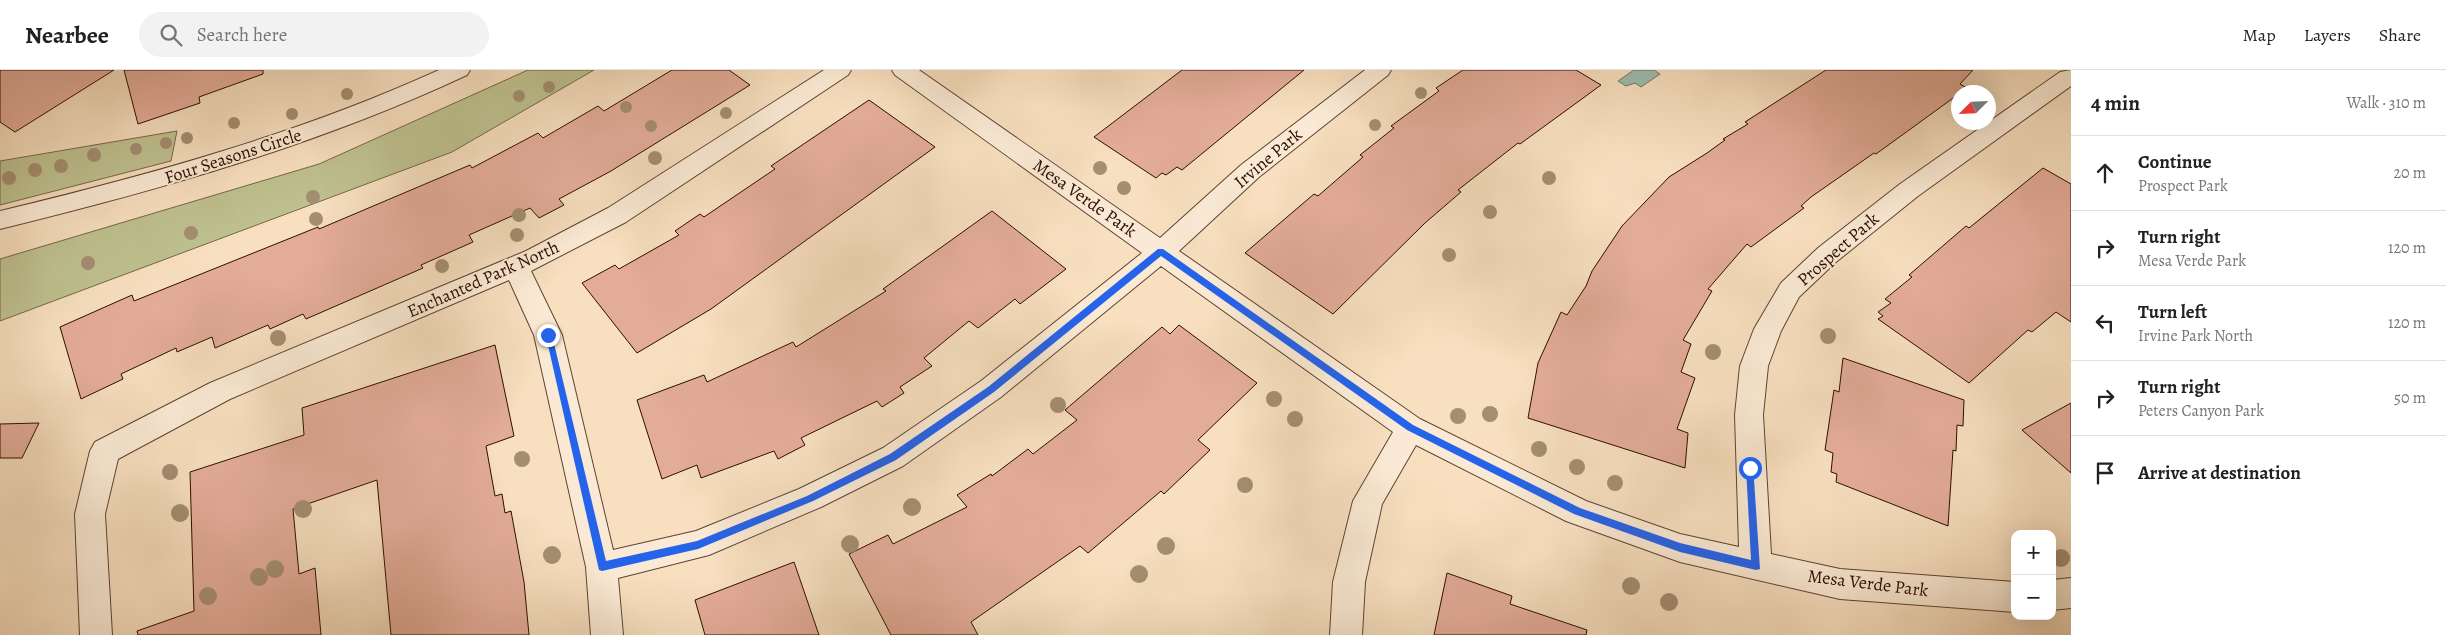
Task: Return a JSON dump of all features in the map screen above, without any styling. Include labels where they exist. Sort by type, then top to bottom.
[{"type":"street","name":"Enchanted Park North","points":[[96,635],[90,514],[106,451],[220,391],[516,266],[617,215],[840,70]]},
{"type":"street","name":"Mesa Verde Park","points":[[904,70],[1410,428],[1577,511],[1680,548],[1840,584],[2011,597]]},
{"type":"street","name":"Irvine Park","points":[[602,566],[698,545],[810,498],[893,457],[991,389],[1160,252],[1250,171],[1380,70]]},
{"type":"street","name":"Four Seasons Circle","points":[[0,220],[95,198],[203,168],[317,130],[448,72]]},
{"type":"street","name":"Prospect Park","points":[[1756,566],[1750,468],[1750,415],[1754,366],[1768,329],[1790,290],[1827,255],[1909,190],[2068,77]]},
{"type":"street","points":[[516,266],[548,335],[602,566],[606,635]]},
{"type":"street","points":[[1346,635],[1349,582],[1368,501],[1410,428]]},
{"type":"street","points":[[2056,595],[2071,593]]},
{"type":"green space","points":[[528,70],[594,70],[452,152],[0,321],[0,259],[319,164]]},
{"type":"green space","points":[[177,131],[171,161],[0,205],[0,161]]},
{"type":"shaded area","points":[[1634,70],[1654,70],[1660,74],[1641,87],[1635,83],[1626,86],[1618,81]]},
{"type":"building","points":[[0,70],[114,70],[15,132],[0,122]]},
{"type":"building","points":[[124,70],[263,70],[263,74],[199,97],[200,103],[138,124]]},
{"type":"building","points":[[672,70],[729,70],[750,85],[611,171],[559,199],[564,205],[539,218],[530,208],[469,235],[473,242],[421,265],[423,268],[306,319],[303,314],[270,329],[268,325],[215,348],[212,337],[177,352],[176,348],[121,374],[123,379],[81,399],[60,327],[132,295],[134,301],[318,227],[319,229],[470,165],[472,168],[538,133],[543,138],[598,106],[604,111]]},
{"type":"building","points":[[1182,70],[1304,70],[1182,170],[1177,167],[1166,175],[1162,173],[1156,178],[1094,137]]},
{"type":"building","points":[[1463,70],[1576,70],[1601,85],[1520,144],[1518,143],[1458,190],[1461,192],[1425,223],[1333,314],[1245,253],[1314,194],[1318,196],[1363,157],[1360,155],[1394,128],[1391,126],[1439,91],[1436,88]]},
{"type":"building","points":[[1826,70],[1973,70],[1960,84],[1962,85],[1951,85],[1951,100],[1876,154],[1874,153],[1811,197],[1801,206],[1804,208],[1751,247],[1747,244],[1708,289],[1712,291],[1683,340],[1691,344],[1681,372],[1695,378],[1677,429],[1688,433],[1685,468],[1528,418],[1538,363],[1561,312],[1567,315],[1586,286],[1592,271],[1622,226],[1669,177],[1748,124],[1745,122]]},
{"type":"building","points":[[869,100],[935,147],[711,309],[637,353],[582,283],[615,265],[619,269],[679,235],[675,231],[700,214],[704,217],[775,169],[771,166]]},
{"type":"building","points":[[2043,168],[2071,184],[2071,322],[2056,312],[2032,332],[2028,330],[1969,383],[1878,319],[1883,316],[1878,312],[1891,303],[1885,299],[1912,277],[1909,275],[1966,226],[1969,228]]},
{"type":"building","points":[[992,211],[1066,269],[1020,304],[1015,299],[978,328],[969,321],[924,358],[932,366],[900,387],[904,393],[882,407],[877,401],[801,438],[805,445],[778,459],[774,451],[701,478],[697,465],[662,479],[637,400],[704,375],[707,382],[793,342],[796,347],[886,291],[883,289]]},
{"type":"building","points":[[1179,325],[1257,383],[1198,440],[1210,450],[1164,494],[1161,491],[1088,553],[1080,546],[971,622],[978,635],[891,635],[849,554],[888,535],[893,544],[967,507],[957,495],[991,474],[992,476],[1028,449],[1033,454],[1077,420],[1065,410],[1162,327],[1170,334]]},
{"type":"building","points":[[495,345],[514,436],[486,446],[495,496],[502,494],[505,513],[511,511],[524,582],[529,635],[391,635],[377,480],[293,509],[299,574],[315,568],[321,635],[138,635],[137,631],[194,611],[190,472],[304,435],[302,408]]},
{"type":"building","points":[[1843,358],[1964,400],[1963,426],[1957,425],[1956,451],[1953,450],[1948,526],[1836,482],[1837,474],[1831,472],[1833,453],[1825,450],[1834,390],[1839,392]]},
{"type":"building","points":[[2071,403],[2071,473],[2022,430]]},
{"type":"building","points":[[39,423],[22,458],[0,458],[0,424]]},
{"type":"building","points":[[794,562],[819,635],[705,635],[695,600]]},
{"type":"building","points":[[1447,573],[1512,596],[1510,604],[1587,630],[1586,635],[1434,635]]},
{"type":"route","points":[[548,335],[602,566],[698,545],[810,498],[893,457],[991,389],[1160,252],[1410,428],[1577,511],[1680,548],[1756,566],[1750,468]]}]
